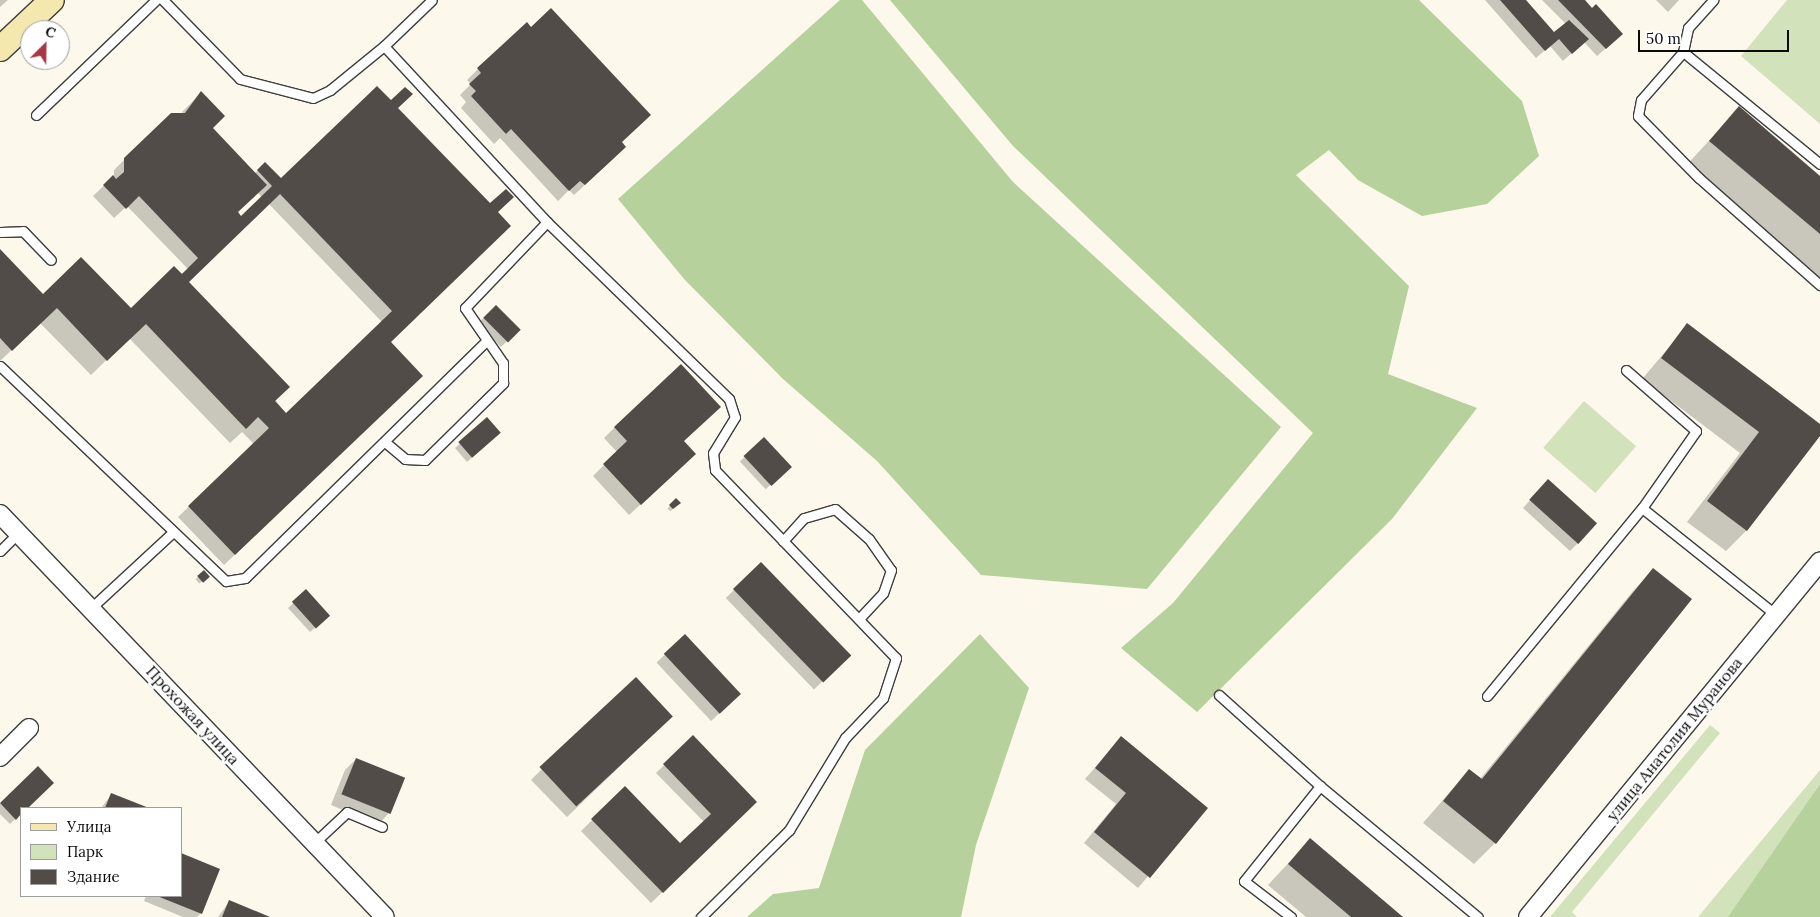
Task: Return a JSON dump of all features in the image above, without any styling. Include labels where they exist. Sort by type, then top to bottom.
[{"type":"street","points":[[0,49],[52,0]]},
{"type":"street","name":"Прохожая улица","points":[[0,514],[385,917]]},
{"type":"street","name":"улица Анатолия Муранова","points":[[1528,917],[1820,561]]},
{"type":"street","points":[[0,756],[28,728]]},
{"type":"lane","points":[[36,114],[156,0]]},
{"type":"lane","points":[[163,0],[240,79],[313,98],[330,90],[384,46],[432,0]]},
{"type":"lane","points":[[1713,0],[1688,28],[1683,52],[1640,100],[1638,116],[1699,178],[1820,285]]},
{"type":"lane","points":[[384,46],[547,222],[729,399],[736,417],[713,454],[715,470],[896,658],[883,698],[845,738],[789,830],[701,917]]},
{"type":"lane","points":[[1683,52],[1820,164]]},
{"type":"lane","points":[[385,442],[405,459],[426,460],[503,383],[503,363],[465,308],[547,222]]},
{"type":"lane","points":[[0,232],[23,231],[51,260]]},
{"type":"lane","points":[[0,366],[172,532],[226,581],[245,578],[486,341]]},
{"type":"lane","points":[[1487,696],[1642,508],[1696,431],[1626,370]]},
{"type":"lane","points":[[1642,508],[1775,614]]},
{"type":"lane","points":[[783,541],[804,518],[835,510],[870,539],[891,570],[883,593],[860,619]]},
{"type":"lane","points":[[91,608],[172,532]]},
{"type":"lane","points":[[0,551],[18,533]]},
{"type":"lane","points":[[1219,695],[1320,786],[1478,917]]},
{"type":"lane","points":[[1291,917],[1244,881],[1320,786]]},
{"type":"lane","points":[[314,843],[347,812],[382,827]]},
{"type":"green space","points":[[840,0],[862,0],[1013,182],[1281,427],[1147,589],[981,575],[877,461],[783,379],[685,280],[618,199]]},
{"type":"green space","points":[[890,0],[1419,0],[1522,101],[1539,156],[1487,204],[1422,216],[1358,180],[1329,150],[1296,175],[1409,286],[1388,374],[1477,408],[1392,519],[1197,712],[1121,648],[1173,603],[1313,433],[1013,146]]},
{"type":"green space","points":[[1787,0],[1820,0],[1820,124],[1741,56]]},
{"type":"green space","points":[[1584,401],[1636,446],[1595,493],[1543,448]]},
{"type":"green space","points":[[980,634],[1029,688],[976,845],[961,917],[747,917],[773,894],[819,888],[865,750]]},
{"type":"green space","points":[[1710,725],[1720,733],[1572,912],[1577,917],[1550,917]]},
{"type":"green space","points":[[1820,770],[1820,784],[1815,791],[1820,917],[1698,917]]},
{"type":"green space","points":[[1820,784],[1820,917],[1728,917]]},
{"type":"building","points":[[1500,0],[1526,0],[1554,32],[1569,20],[1589,39],[1572,54],[1559,39],[1545,51]]},
{"type":"building","points":[[1558,0],[1585,0],[1592,8],[1596,4],[1623,34],[1606,49]]},
{"type":"building","points":[[551,8],[651,115],[622,142],[626,147],[585,185],[580,181],[569,191],[511,129],[506,134],[471,96],[476,91],[469,84],[481,73],[477,68],[527,22],[531,27]]},
{"type":"building","points":[[377,86],[391,100],[405,87],[413,94],[398,108],[490,203],[506,189],[514,197],[498,212],[511,226],[391,342],[423,376],[235,555],[188,506],[269,428],[258,417],[246,429],[146,324],[107,361],[57,308],[12,351],[0,338],[0,249],[43,294],[81,257],[131,308],[174,266],[182,274],[198,258],[139,196],[126,209],[103,185],[113,175],[116,179],[124,172],[124,158],[171,113],[185,113],[201,91],[225,116],[213,128],[267,185],[238,212],[241,216],[272,186],[257,170],[265,162],[281,178]],"holes":[[[280,194],[392,311],[286,413],[275,401],[290,387],[189,282]]]},
{"type":"building","points":[[1739,106],[1820,176],[1820,234],[1709,141]]},
{"type":"building","points":[[496,305],[521,330],[508,342],[483,318]]},
{"type":"building","points":[[1687,323],[1820,424],[1820,436],[1747,531],[1707,501],[1759,432],[1661,358]]},
{"type":"building","points":[[681,364],[721,407],[684,441],[696,454],[641,505],[603,464],[627,441],[614,427]]},
{"type":"building","points":[[487,417],[501,433],[472,458],[458,442]]},
{"type":"building","points":[[764,437],[792,467],[771,486],[744,456]]},
{"type":"building","points":[[1548,479],[1597,523],[1578,544],[1529,500]]},
{"type":"building","points":[[676,498],[681,503],[673,509],[669,505]]},
{"type":"building","points":[[761,562],[851,656],[823,683],[733,589]]},
{"type":"building","points":[[1653,568],[1692,599],[1496,844],[1443,801],[1469,769],[1482,779]]},
{"type":"building","points":[[204,570],[210,577],[203,583],[197,576]]},
{"type":"building","points":[[306,589],[330,616],[316,628],[292,602]]},
{"type":"building","points":[[685,634],[741,694],[720,714],[664,654]]},
{"type":"building","points":[[636,677],[673,716],[576,807],[539,767]]},
{"type":"building","points":[[693,735],[757,802],[663,893],[591,819],[625,786],[680,843],[711,814],[663,764]]},
{"type":"building","points":[[1121,736],[1208,808],[1150,878],[1094,832],[1126,793],[1095,768]]},
{"type":"building","points":[[356,758],[405,778],[391,814],[341,794]]},
{"type":"building","points":[[38,766],[54,783],[29,807],[20,807],[20,815],[16,820],[0,803]]},
{"type":"building","points":[[111,793],[146,807],[105,807]]},
{"type":"building","points":[[1310,838],[1403,917],[1351,917],[1288,864]]},
{"type":"building","points":[[182,853],[220,869],[202,914],[160,897],[182,897]]},
{"type":"building","points":[[229,900],[270,917],[222,917]]}]
